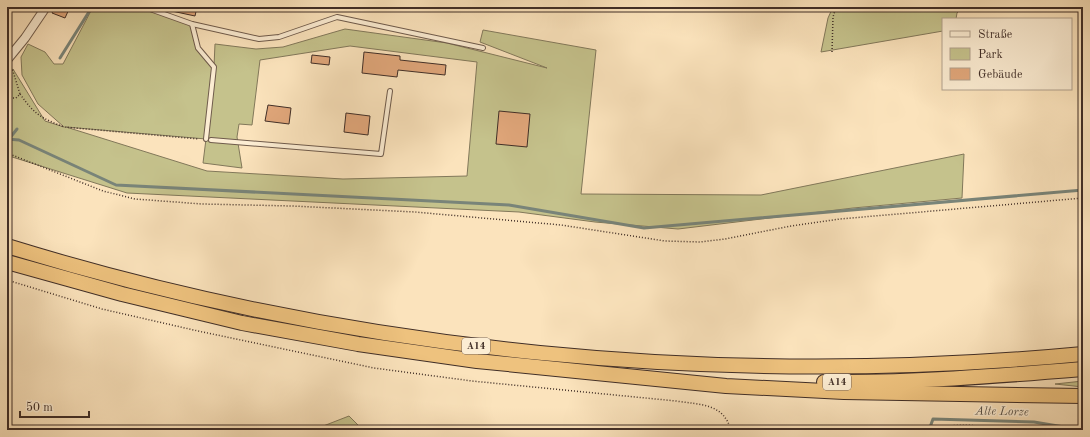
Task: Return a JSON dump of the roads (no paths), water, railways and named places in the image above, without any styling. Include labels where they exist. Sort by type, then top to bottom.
[{"type":"highway","name":"A14","points":[[7,246],[142,284],[253,309],[402,336],[588,358],[693,364],[801,367],[954,364],[1083,354]]},
{"type":"highway","name":"A14","points":[[7,262],[122,294],[250,324],[417,353],[484,362],[590,373],[705,380],[832,382],[995,376],[1083,369]]},
{"type":"highway","points":[[590,373],[726,386],[794,390],[1080,397]]},
{"type":"street","points":[[8,59],[25,38],[46,7]]},
{"type":"lane","points":[[148,7],[192,24],[259,39],[279,36],[337,17],[483,48]]},
{"type":"lane","points":[[192,24],[198,48],[214,67],[206,139]]},
{"type":"lane","points":[[212,140],[381,154],[390,90]]},
{"type":"waterway","points":[[60,58],[92,7]]},
{"type":"waterway","points":[[9,139],[17,129]]},
{"type":"waterway","points":[[7,139],[19,140],[116,185],[509,205],[644,228],[1083,190]]},
{"type":"waterway","name":"Alte Lorze","points":[[929,430],[933,419],[1034,422],[1082,430]]}]
